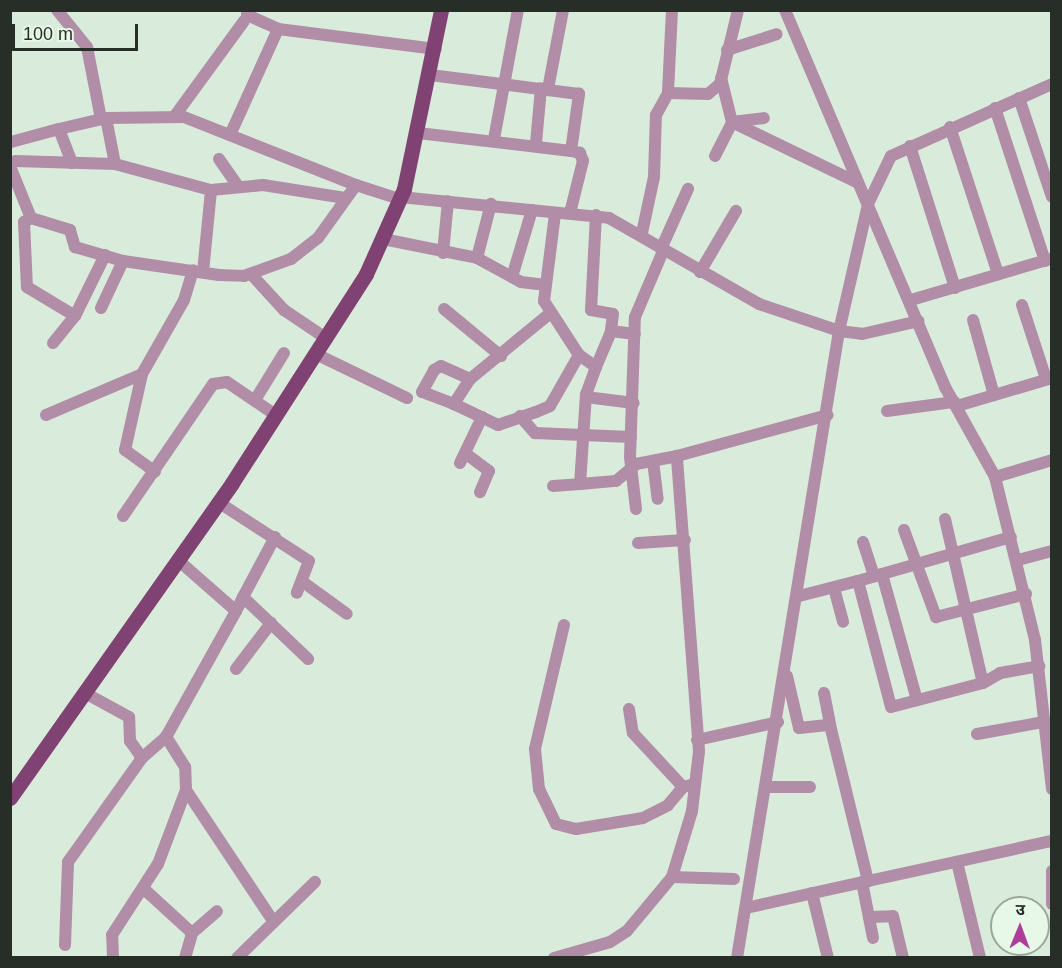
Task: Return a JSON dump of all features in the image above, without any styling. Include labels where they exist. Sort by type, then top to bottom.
[{"type":"main road","points":[[10,798],[87,694],[318,355],[383,239],[400,198],[418,133],[436,49],[441,10]]},
{"type":"street","points":[[57,10],[87,47],[115,164]]},
{"type":"street","points":[[494,139],[518,10]]},
{"type":"street","points":[[536,142],[545,89],[563,10]]},
{"type":"street","points":[[642,233],[654,177],[656,115],[668,93],[672,10]]},
{"type":"street","points":[[715,156],[732,122],[721,78],[738,10]]},
{"type":"street","points":[[785,10],[955,404],[995,477],[1026,594],[1046,720],[1052,789]]},
{"type":"street","points":[[174,117],[247,15],[278,29],[436,49]]},
{"type":"street","points":[[230,135],[278,29]]},
{"type":"street","points":[[727,50],[777,34]]},
{"type":"street","points":[[430,75],[545,89],[580,97],[571,151]]},
{"type":"street","points":[[668,93],[708,94],[721,78]]},
{"type":"street","points":[[737,957],[799,596],[839,332],[868,204],[882,166],[910,146],[1052,84]]},
{"type":"street","points":[[1019,98],[1052,197]]},
{"type":"street","points":[[911,300],[1048,260],[995,108]]},
{"type":"street","points":[[31,218],[12,163],[11,142],[104,119],[174,117],[230,135],[356,185],[400,198],[491,204],[555,214],[596,215],[642,233],[662,250],[700,272],[792,319],[839,332],[862,334],[919,321]]},
{"type":"street","points":[[732,122],[764,118]]},
{"type":"street","points":[[732,122],[858,183]]},
{"type":"street","points":[[950,127],[998,274]]},
{"type":"street","points":[[59,129],[72,163]]},
{"type":"street","points":[[418,133],[536,142],[580,153],[583,161],[570,213]]},
{"type":"street","points":[[910,146],[955,288]]},
{"type":"street","points":[[219,159],[238,186]]},
{"type":"street","points":[[12,163],[115,164],[211,190],[238,186],[345,198]]},
{"type":"street","points":[[75,316],[27,287],[24,222],[31,218],[70,230],[75,247],[123,261],[198,271],[251,274],[291,259],[318,238],[356,185]]},
{"type":"street","points":[[636,509],[630,468],[638,302],[688,189]]},
{"type":"street","points":[[155,472],[125,450],[142,374],[198,271],[211,190]]},
{"type":"street","points":[[443,254],[448,201]]},
{"type":"street","points":[[477,258],[491,204]]},
{"type":"street","points":[[512,277],[532,210]]},
{"type":"street","points":[[700,272],[736,211]]},
{"type":"street","points":[[555,214],[544,285],[548,315],[579,356],[596,368]]},
{"type":"street","points":[[580,484],[586,433],[586,397],[611,331],[613,314],[591,310],[596,215]]},
{"type":"street","points":[[383,239],[443,254],[477,258],[512,277],[544,285]]},
{"type":"street","points":[[53,344],[75,316],[105,255]]},
{"type":"street","points":[[101,308],[123,261]]},
{"type":"street","points":[[251,274],[284,310],[327,339]]},
{"type":"street","points":[[887,411],[955,404],[1050,379],[1022,305]]},
{"type":"street","points":[[444,309],[501,356]]},
{"type":"street","points":[[454,404],[470,379],[501,356],[548,315]]},
{"type":"street","points":[[973,320],[993,395]]},
{"type":"street","points":[[611,331],[635,334]]},
{"type":"street","points":[[255,400],[284,352]]},
{"type":"street","points":[[318,355],[407,398]]},
{"type":"street","points":[[470,379],[441,366],[434,370],[422,392],[502,425],[550,406],[579,356]]},
{"type":"street","points":[[46,415],[142,374]]},
{"type":"street","points":[[123,516],[213,384],[227,382],[277,416]]},
{"type":"street","points":[[586,397],[634,403]]},
{"type":"street","points":[[553,486],[616,481],[630,468],[828,415]]},
{"type":"street","points":[[520,416],[535,433],[586,433],[632,437]]},
{"type":"street","points":[[480,492],[489,471],[463,458],[482,417]]},
{"type":"street","points":[[554,957],[620,938],[672,877],[695,784],[698,740],[677,456]]},
{"type":"street","points":[[995,477],[1052,460]]},
{"type":"street","points":[[653,461],[658,499]]},
{"type":"street","points":[[218,502],[309,561],[300,587],[346,614]]},
{"type":"street","points":[[945,519],[983,683]]},
{"type":"street","points":[[904,530],[932,615],[1026,594]]},
{"type":"street","points":[[65,945],[68,862],[142,758],[166,737],[237,610],[274,537]]},
{"type":"street","points":[[799,596],[1011,537]]},
{"type":"street","points":[[638,543],[685,540]]},
{"type":"street","points":[[863,542],[878,575],[917,700]]},
{"type":"street","points":[[1018,560],[1052,551]]},
{"type":"street","points":[[178,560],[237,610]]},
{"type":"street","points":[[858,581],[891,707],[983,683],[1000,673],[1038,666]]},
{"type":"street","points":[[834,588],[843,622]]},
{"type":"street","points":[[243,597],[308,659]]},
{"type":"street","points":[[236,669],[271,623]]},
{"type":"street","points":[[564,625],[535,749],[539,789],[556,824],[576,829],[643,818],[668,805],[683,787],[695,784]]},
{"type":"street","points":[[786,675],[799,728],[830,724]]},
{"type":"street","points":[[824,693],[865,882],[873,938]]},
{"type":"street","points":[[87,694],[129,717],[130,741],[142,758]]},
{"type":"street","points":[[629,709],[633,733],[683,787]]},
{"type":"street","points":[[977,734],[1046,720]]},
{"type":"street","points":[[698,740],[778,722]]},
{"type":"street","points":[[113,957],[112,935],[144,889],[186,790],[185,767],[166,737]]},
{"type":"street","points":[[765,787],[810,787]]},
{"type":"street","points":[[186,790],[273,921]]},
{"type":"street","points":[[746,908],[1052,841]]},
{"type":"street","points":[[957,862],[980,957]]},
{"type":"street","points":[[1052,870],[1052,904]]},
{"type":"street","points":[[672,877],[734,879]]},
{"type":"street","points":[[237,957],[315,882]]},
{"type":"street","points":[[144,889],[192,933]]},
{"type":"street","points":[[812,893],[828,957]]},
{"type":"street","points":[[185,957],[192,933],[217,911]]},
{"type":"street","points":[[869,917],[892,916],[903,957]]}]
